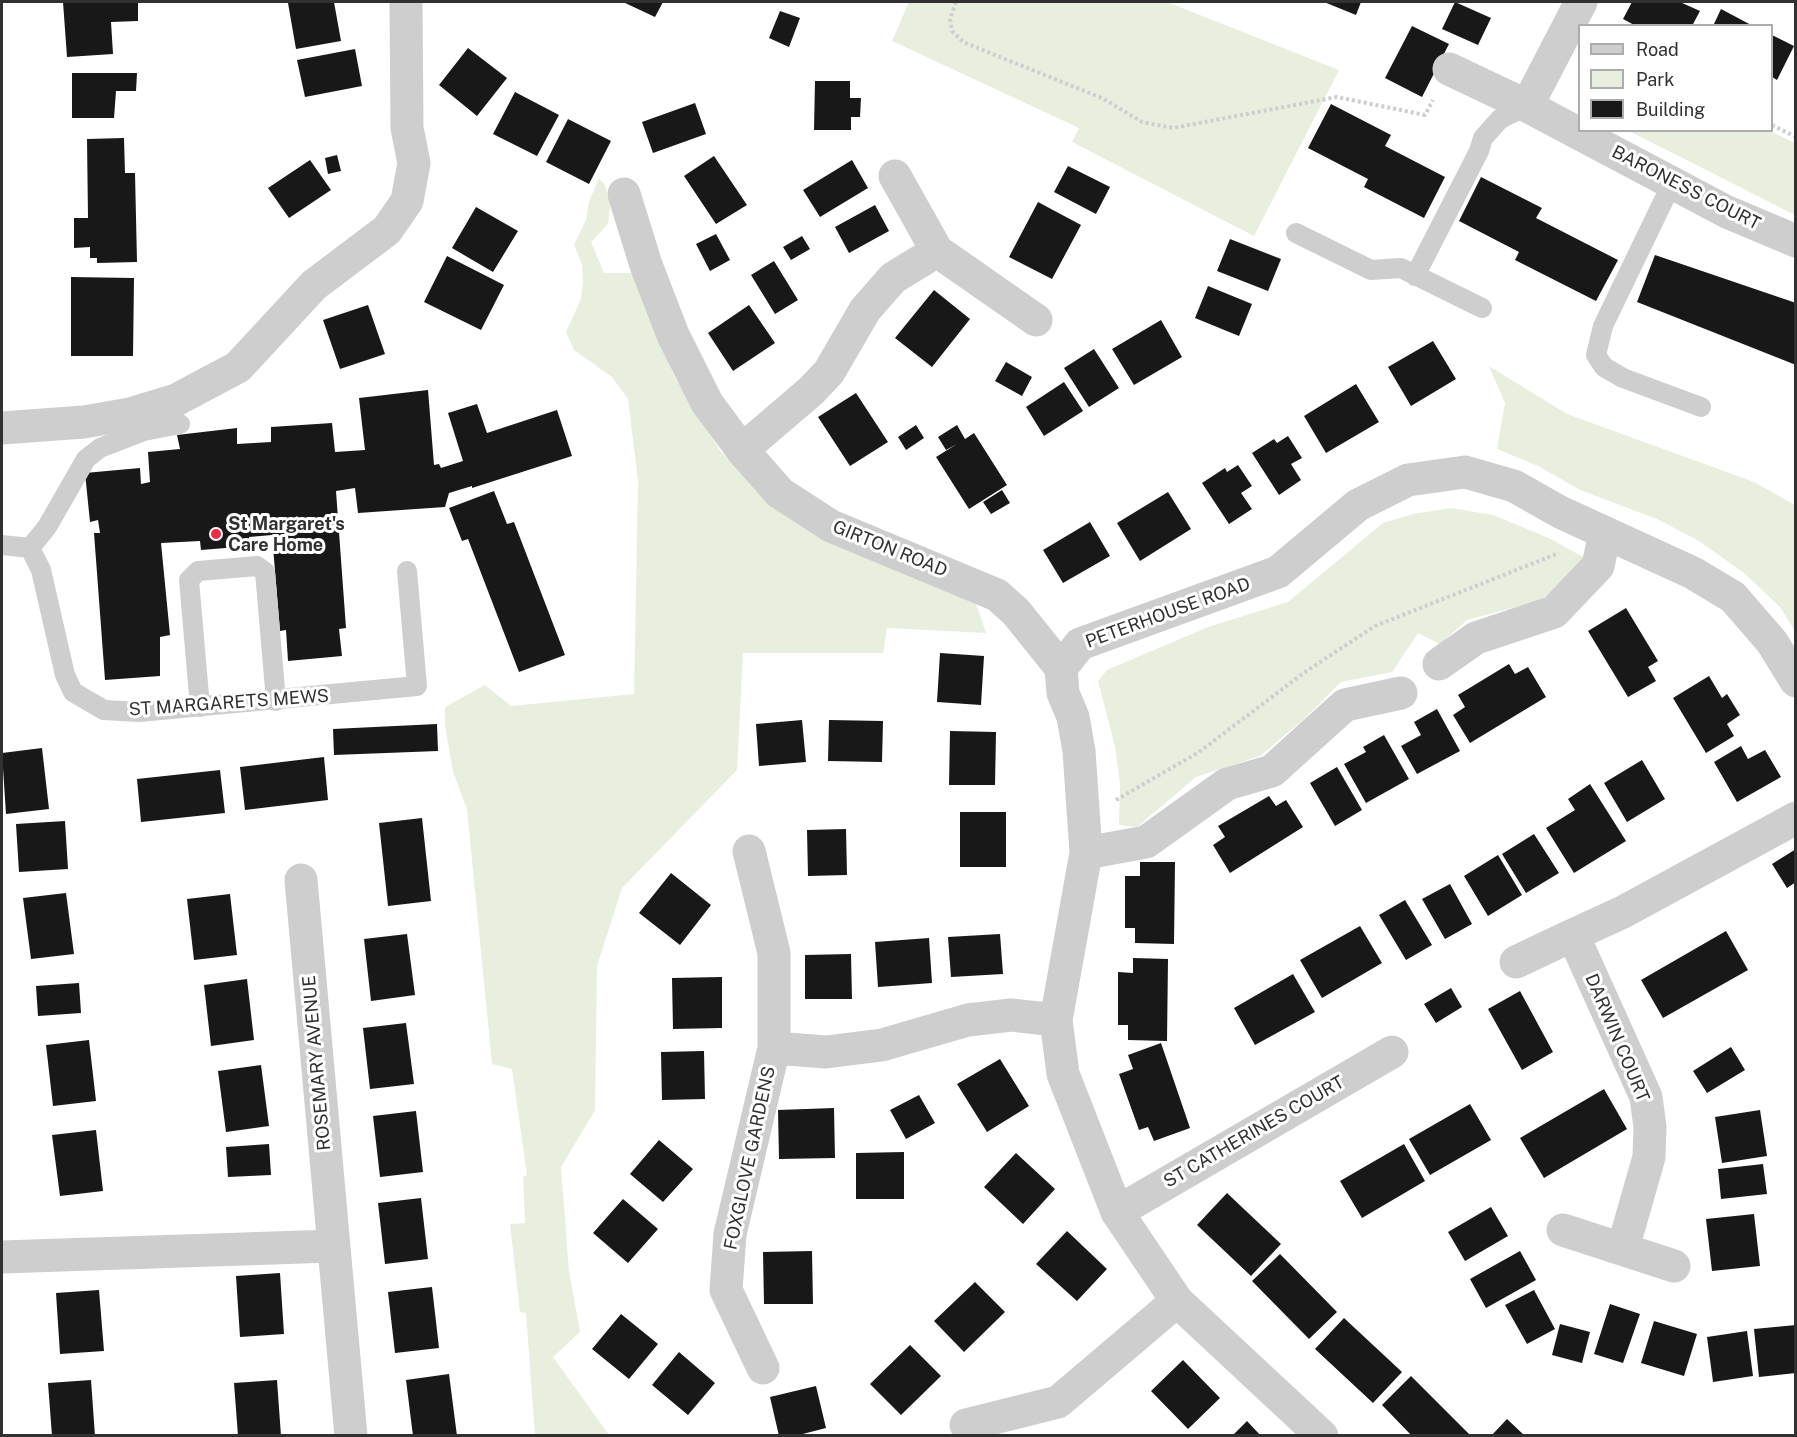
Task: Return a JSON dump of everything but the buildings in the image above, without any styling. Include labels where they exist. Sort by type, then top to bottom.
[{"type":"street","points":[[2,428],[84,422],[130,414],[176,400],[238,367],[314,285],[387,230],[407,201],[414,163],[407,128],[406,2]]},
{"type":"street","points":[[1527,106],[1581,2]]},
{"type":"street","name":"BARONESS COURT","points":[[1449,69],[1527,106],[1727,212],[1796,241]]},
{"type":"street","points":[[895,176],[937,251],[1036,320]]},
{"type":"street","name":"GIRTON ROAD","points":[[624,194],[646,265],[673,335],[707,403],[742,450],[780,494],[831,526],[997,595],[1016,612],[1061,668]]},
{"type":"street","points":[[742,450],[829,372],[865,310],[893,278],[937,251]]},
{"type":"street","name":"PETERHOUSE ROAD","points":[[1061,668],[1080,644],[1278,572],[1358,505],[1408,480],[1466,472],[1514,486],[1592,527],[1693,573],[1733,597],[1772,642],[1796,681]]},
{"type":"street","points":[[1439,664],[1476,638],[1554,612],[1598,566],[1592,527]]},
{"type":"street","points":[[1061,668],[1064,693],[1073,717],[1079,751],[1086,853],[1056,1020],[1063,1074],[1117,1212],[1177,1300],[1322,1436]]},
{"type":"street","points":[[1086,853],[1146,842],[1227,784],[1272,771],[1345,705],[1401,693]]},
{"type":"street","points":[[1516,962],[1623,912],[1796,818]]},
{"type":"street","name":"FOXGLOVE GARDENS","points":[[749,851],[774,953],[774,1048],[730,1234],[726,1290],[763,1368]]},
{"type":"street","name":"ROSEMARY AVENUE","points":[[301,880],[351,1436]]},
{"type":"street","name":"DARWIN COURT","points":[[1573,935],[1646,1097],[1650,1127],[1649,1157],[1623,1248]]},
{"type":"street","name":"FOXGLOVE GARDENS","points":[[774,1048],[826,1052],[882,1045],[968,1020],[1011,1015],[1056,1020]]},
{"type":"street","name":"ST CATHERINES COURT","points":[[1117,1212],[1392,1052]]},
{"type":"street","points":[[1563,1230],[1674,1266]]},
{"type":"street","points":[[2,1257],[333,1246]]},
{"type":"street","points":[[966,1425],[1058,1402],[1177,1300]]},
{"type":"lane","points":[[1415,276],[1479,151],[1483,138],[1500,119],[1527,106]]},
{"type":"lane","points":[[1673,182],[1603,326],[1596,355],[1604,367],[1623,378],[1701,407]]},
{"type":"lane","points":[[1296,233],[1371,270],[1401,268],[1482,308]]},
{"type":"lane","points":[[2,545],[30,548],[47,528],[86,459],[100,448],[144,431],[180,424]]},
{"type":"lane","name":"ST MARGARETS MEWS","points":[[30,548],[40,570],[65,675],[73,692],[105,710],[139,712],[276,701],[417,686],[407,571]]},
{"type":"lane","points":[[200,707],[189,580],[198,571],[257,566],[265,572],[276,701]]},
{"type":"path","points":[[956,2],[950,19],[952,31],[963,42],[1102,98],[1142,122],[1173,128],[1337,97],[1425,115],[1449,69]]},
{"type":"path","points":[[1773,126],[1796,137]]},
{"type":"path","points":[[1083,807],[1112,802],[1131,794],[1199,752],[1305,672],[1375,626],[1558,554],[1571,538],[1592,527]]},
{"type":"green space","points":[[909,2],[1167,2],[1339,70],[1254,236],[1072,142],[1079,128],[892,41]]},
{"type":"green space","points":[[1631,132],[1772,132],[1795,143],[1795,215]]},
{"type":"green space","points":[[599,178],[605,185],[610,206],[608,224],[591,242],[604,273],[636,273],[674,376],[721,452],[779,508],[973,595],[986,633],[887,628],[883,653],[743,653],[737,770],[622,888],[597,966],[595,1110],[561,1167],[569,1271],[580,1332],[553,1357],[609,1435],[535,1435],[526,1313],[520,1312],[510,1224],[525,1223],[523,1177],[527,1175],[512,1069],[492,1064],[467,809],[453,772],[445,725],[445,707],[485,685],[511,706],[634,694],[638,481],[628,399],[612,377],[574,350],[566,332],[581,299],[583,281],[582,264],[574,245],[586,220],[589,202]]},
{"type":"green space","points":[[1489,366],[1567,414],[1754,482],[1795,505],[1795,631],[1780,607],[1744,573],[1699,541],[1657,519],[1580,490],[1538,466],[1497,449],[1505,403]]},
{"type":"green space","points":[[1451,508],[1493,515],[1551,539],[1585,558],[1542,600],[1467,620],[1440,644],[1418,633],[1392,672],[1341,682],[1303,720],[1260,756],[1196,777],[1137,827],[1119,825],[1120,783],[1115,746],[1098,681],[1107,670],[1208,627],[1288,602],[1383,523],[1413,514]]},
{"type":"place","name":"St Margaret's Care Home","points":[[216,534]]}]
